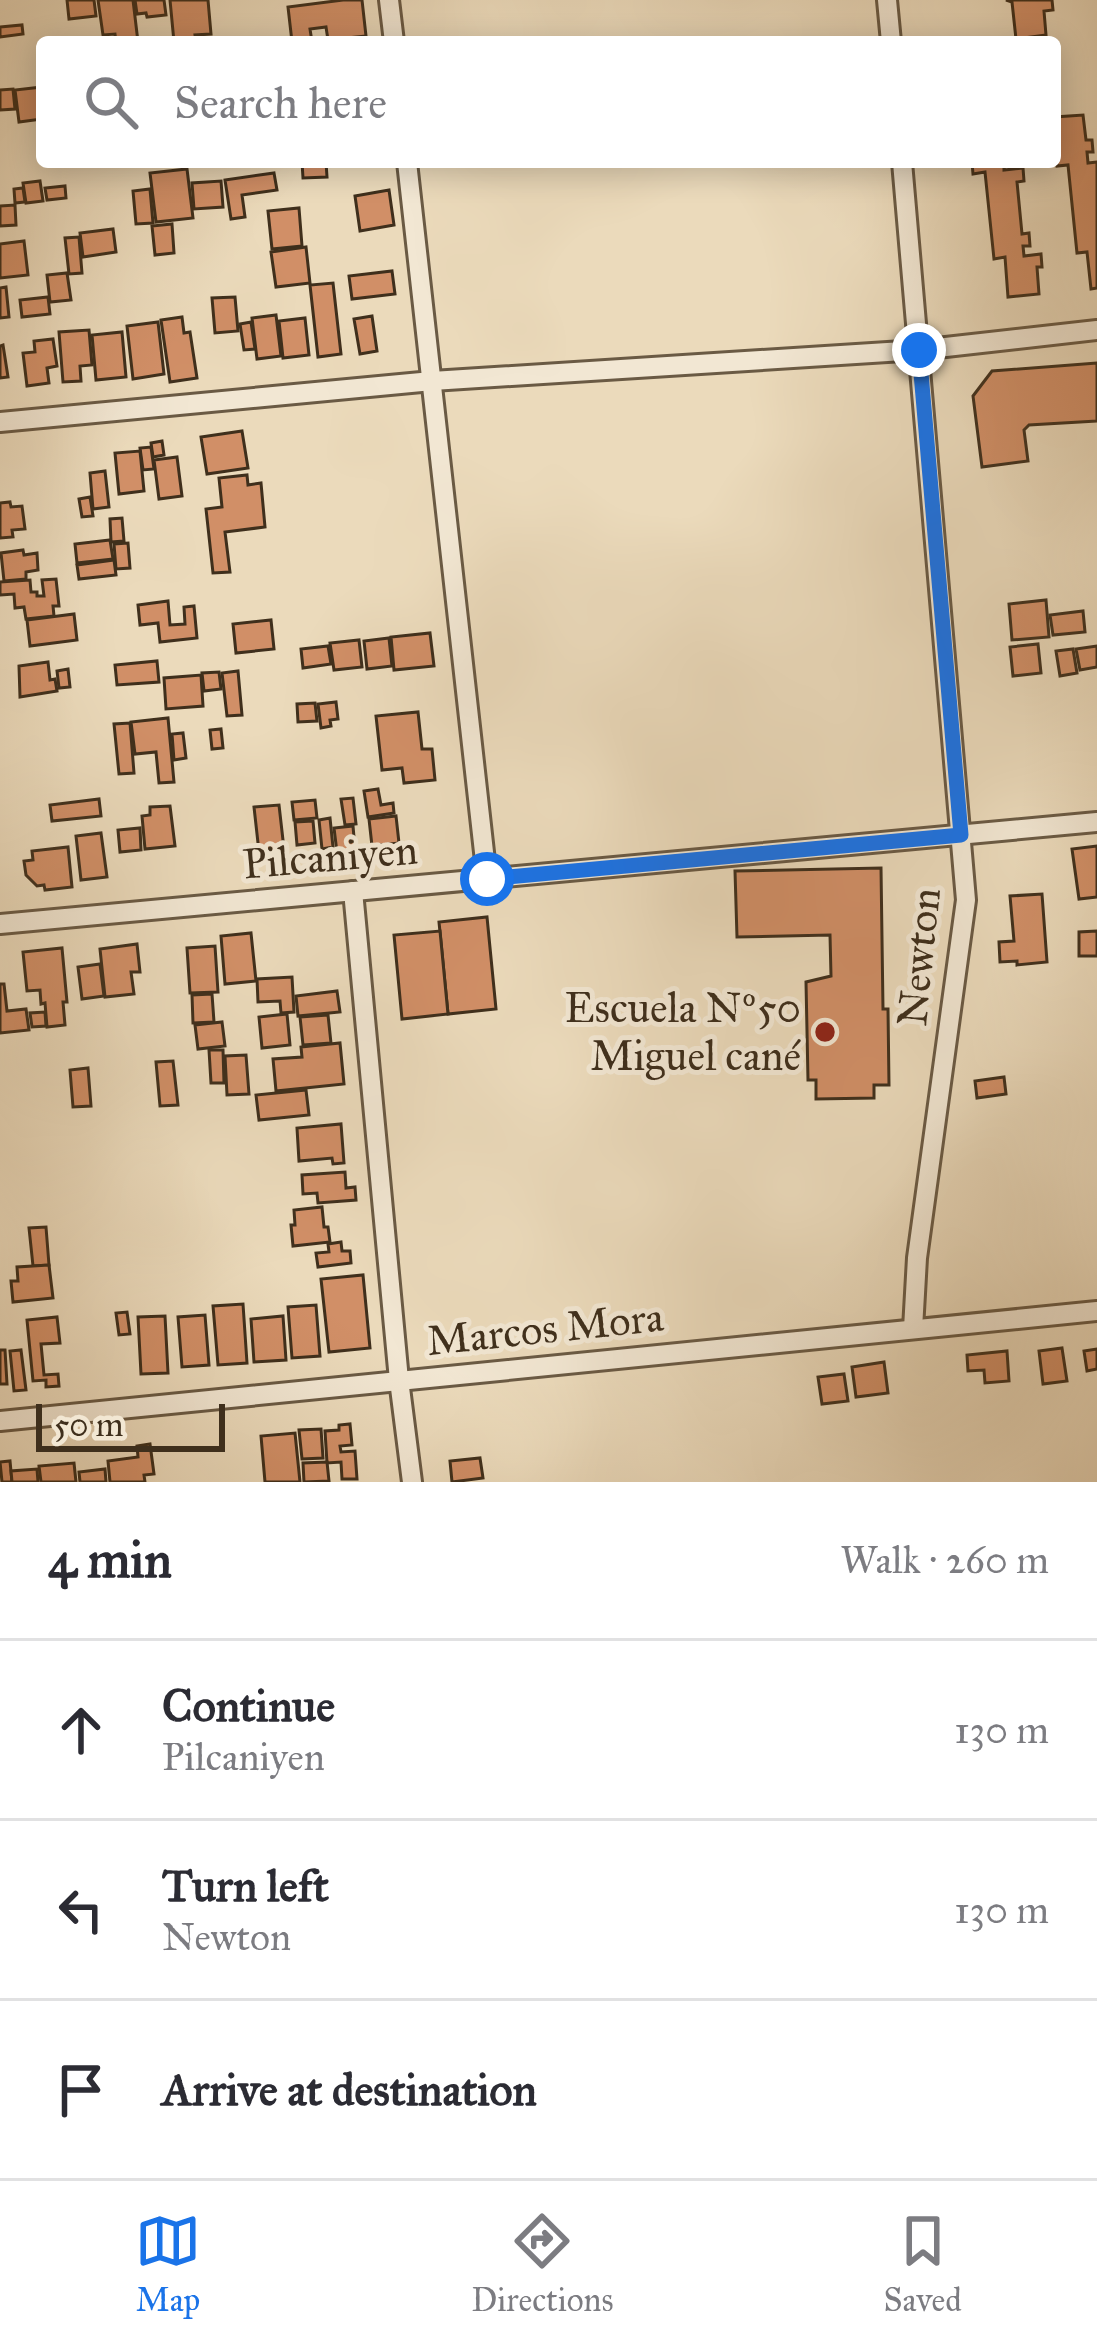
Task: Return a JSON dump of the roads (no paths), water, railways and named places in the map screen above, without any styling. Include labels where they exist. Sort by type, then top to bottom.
[{"type":"street","points":[[389,0],[393,36]]},
{"type":"street","points":[[887,0],[890,36]]},
{"type":"street","points":[[408,168],[487,879]]},
{"type":"street","name":"Newton","points":[[903,168],[966,900],[916,1258],[913,1329]]},
{"type":"street","points":[[0,422],[432,381],[919,350],[1097,329]]},
{"type":"street","name":"Pilcaniyen","points":[[0,924],[1097,822]]},
{"type":"street","points":[[353,891],[412,1482]]},
{"type":"street","name":"Marcos Mora","points":[[0,1421],[1097,1311]]},
{"type":"place","name":"Escuela Nº50 Miguel cané","points":[[825,1032]]}]
